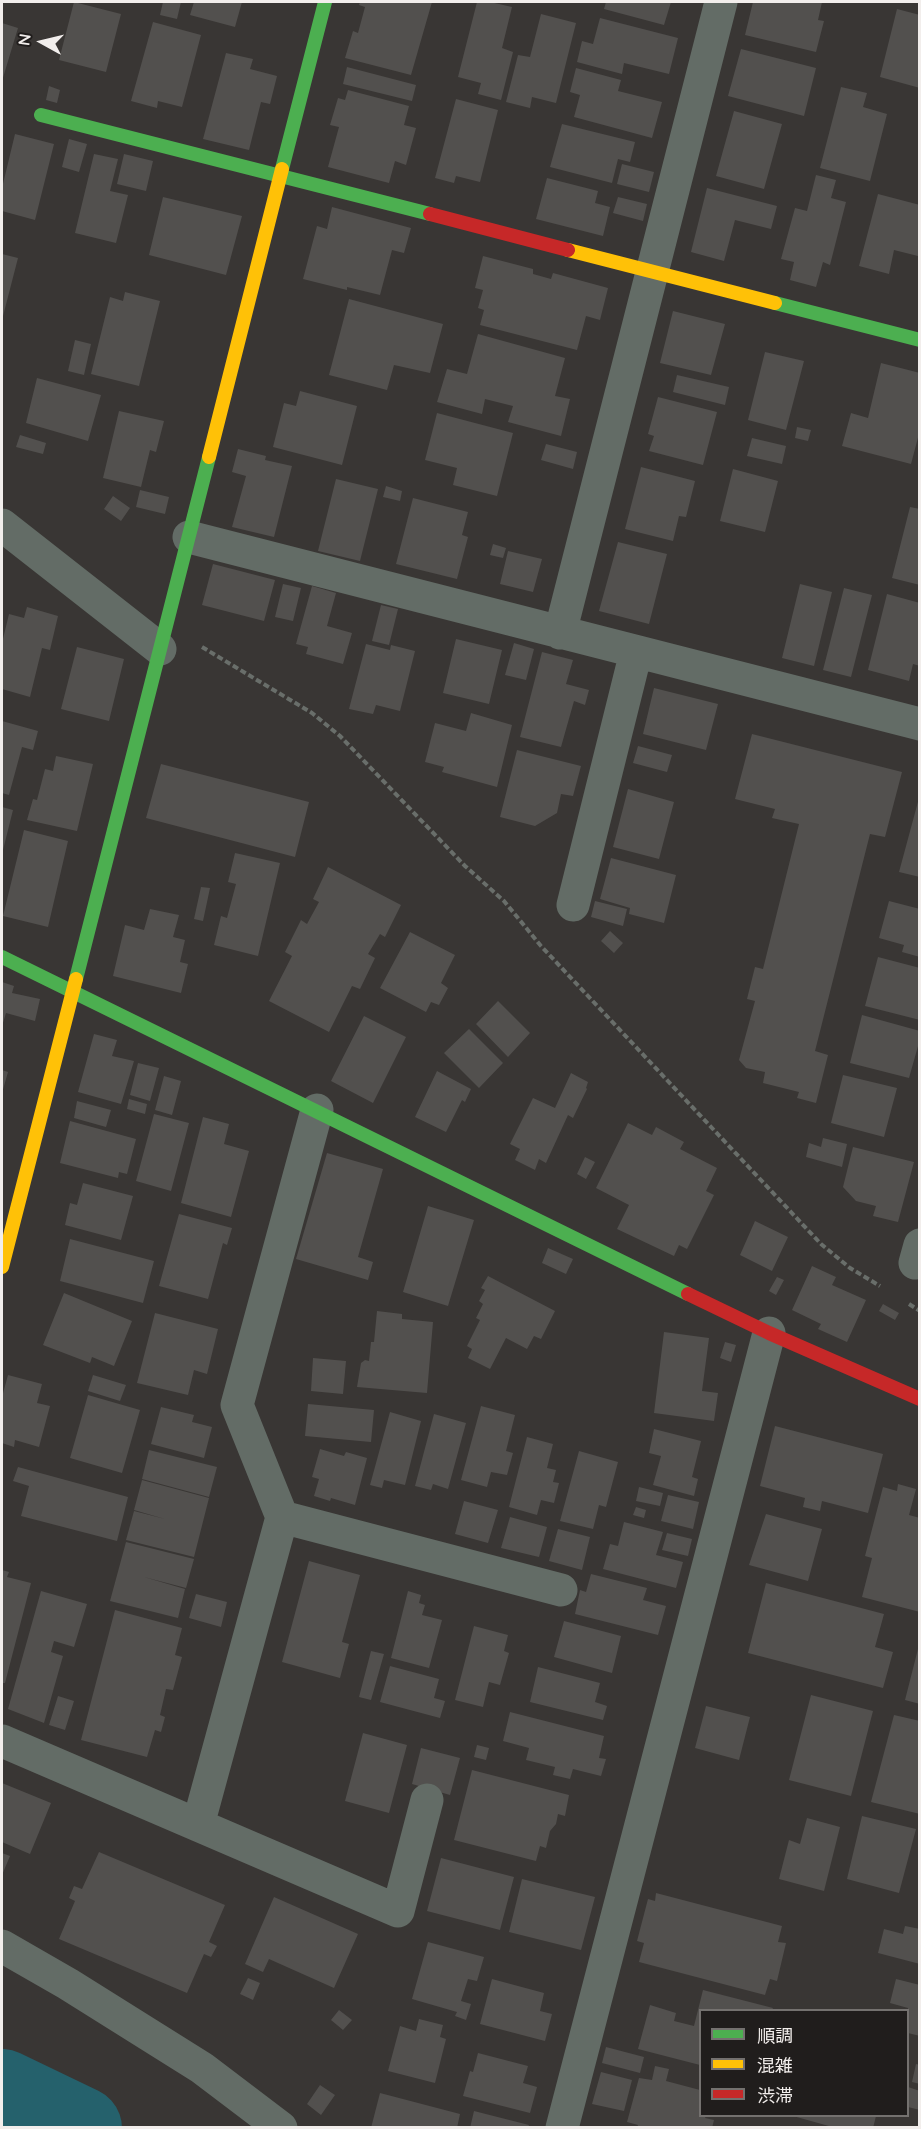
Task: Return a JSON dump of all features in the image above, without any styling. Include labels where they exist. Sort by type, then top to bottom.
[{"type":"street","points":[[2,1267],[325,2]]},
{"type":"street","points":[[560,633],[721,2]]},
{"type":"street","points":[[41,115],[920,340]]},
{"type":"street","points":[[2,525],[163,637]]},
{"type":"street","points":[[189,537],[920,724]]},
{"type":"street","points":[[573,905],[636,652]]},
{"type":"street","points":[[2,957],[769,1333],[920,1399]]},
{"type":"street","points":[[198,1825],[282,1517],[237,1405],[317,1110]]},
{"type":"street","points":[[562,2127],[769,1333]]},
{"type":"street","points":[[282,1517],[561,1590]]},
{"type":"street","points":[[2,1741],[398,1911],[427,1800]]},
{"type":"street","points":[[2,1946],[68,1984],[202,2068],[281,2127]]},
{"type":"path","points":[[163,637],[312,714],[340,736],[465,866],[504,901],[541,946],[821,1244],[850,1268],[890,1292]]},
{"type":"path","points":[[900,1298],[920,1311]]},
{"type":"building","points":[[74,2],[121,14],[106,72],[59,60]]},
{"type":"building","points":[[163,2],[181,2],[177,19],[160,15]]},
{"type":"building","points":[[194,2],[242,2],[235,27],[190,15]]},
{"type":"building","points":[[360,2],[432,2],[411,75],[345,58],[353,31],[358,33],[365,7],[359,5]]},
{"type":"building","points":[[477,2],[490,2],[512,7],[502,48],[513,52],[501,100],[478,94],[481,83],[458,77]]},
{"type":"building","points":[[606,2],[671,2],[664,25],[604,9]]},
{"type":"building","points":[[753,2],[822,2],[818,20],[824,21],[816,52],[745,35]]},
{"type":"building","points":[[897,9],[920,15],[920,88],[880,77]]},
{"type":"building","points":[[541,14],[576,23],[556,103],[532,97],[530,108],[506,102],[518,55],[530,57]]},
{"type":"building","points":[[600,18],[678,38],[669,74],[624,63],[622,74],[577,62],[582,41],[593,44]]},
{"type":"building","points":[[153,22],[201,35],[182,107],[158,101],[157,108],[131,101]]},
{"type":"building","points":[[2,23],[18,28],[2,81]]},
{"type":"building","points":[[741,49],[816,68],[804,116],[728,96]]},
{"type":"building","points":[[226,53],[253,59],[250,69],[277,76],[270,104],[261,102],[249,150],[203,139]]},
{"type":"building","points":[[347,67],[416,85],[412,101],[343,84]]},
{"type":"building","points":[[576,68],[621,80],[618,91],[662,102],[652,138],[574,117],[580,95],[570,92]]},
{"type":"building","points":[[49,86],[60,90],[57,103],[46,100]]},
{"type":"building","points":[[841,87],[867,93],[863,107],[887,114],[870,181],[820,168]]},
{"type":"building","points":[[348,90],[409,106],[404,125],[416,128],[406,165],[395,161],[389,183],[328,167],[339,127],[330,125],[338,98],[345,100]]},
{"type":"building","points":[[456,99],[498,110],[480,182],[456,176],[454,183],[435,178]]},
{"type":"building","points":[[734,111],[782,124],[764,189],[716,176]]},
{"type":"building","points":[[562,124],[635,142],[630,162],[618,159],[612,183],[550,167]]},
{"type":"building","points":[[15,134],[54,144],[35,220],[2,211],[2,188]]},
{"type":"building","points":[[69,139],[87,144],[79,172],[62,167]]},
{"type":"building","points":[[94,154],[118,159],[110,191],[128,195],[116,243],[75,233]]},
{"type":"building","points":[[124,154],[153,161],[146,191],[117,184]]},
{"type":"building","points":[[622,164],[654,172],[649,192],[617,184]]},
{"type":"building","points":[[816,175],[836,180],[831,198],[846,202],[830,265],[823,262],[816,287],[790,280],[794,262],[781,259],[795,208],[807,211]]},
{"type":"building","points":[[547,178],[598,191],[595,203],[610,207],[603,236],[536,219]]},
{"type":"building","points":[[707,188],[777,206],[771,229],[735,220],[724,261],[691,252]]},
{"type":"building","points":[[878,194],[920,205],[918,256],[894,250],[889,274],[859,266]]},
{"type":"building","points":[[163,197],[242,216],[226,275],[149,255]]},
{"type":"building","points":[[618,197],[647,204],[643,221],[613,213]]},
{"type":"building","points":[[332,207],[411,228],[404,253],[392,250],[380,295],[347,287],[347,290],[303,279],[317,226],[327,229]]},
{"type":"building","points":[[2,254],[18,258],[2,320]]},
{"type":"building","points":[[483,256],[533,269],[533,274],[551,279],[553,273],[608,288],[600,320],[586,316],[577,350],[480,325],[484,310],[478,308],[483,290],[475,288]]},
{"type":"building","points":[[125,292],[160,301],[139,386],[91,374],[110,297],[123,301]]},
{"type":"building","points":[[349,299],[443,324],[430,373],[394,365],[387,390],[329,375]]},
{"type":"building","points":[[673,311],[725,324],[711,375],[660,363]]},
{"type":"building","points":[[478,334],[565,358],[555,396],[570,399],[561,436],[508,422],[513,406],[485,399],[482,414],[437,402],[447,369],[467,374]]},
{"type":"building","points":[[75,340],[91,344],[84,375],[68,371]]},
{"type":"building","points":[[765,352],[804,361],[786,430],[748,420]]},
{"type":"building","points":[[881,363],[920,373],[920,430],[911,464],[842,446],[851,413],[868,418]]},
{"type":"building","points":[[677,375],[729,387],[725,405],[673,392]]},
{"type":"building","points":[[37,378],[101,395],[88,441],[26,423]]},
{"type":"building","points":[[300,391],[357,406],[342,465],[273,447],[284,403],[296,406]]},
{"type":"building","points":[[658,397],[717,412],[703,465],[649,451],[654,436],[648,434]]},
{"type":"building","points":[[119,411],[164,421],[156,452],[150,450],[141,487],[103,478]]},
{"type":"building","points":[[437,413],[513,433],[497,496],[453,485],[457,468],[425,460]]},
{"type":"building","points":[[797,427],[811,430],[808,441],[795,438]]},
{"type":"building","points":[[20,435],[46,443],[43,454],[16,447]]},
{"type":"building","points":[[752,438],[786,446],[782,464],[747,456]]},
{"type":"building","points":[[546,444],[577,452],[573,469],[541,460]]},
{"type":"building","points":[[238,449],[266,456],[265,460],[292,466],[274,537],[232,527],[246,476],[232,472]]},
{"type":"building","points":[[641,467],[695,481],[686,517],[679,516],[673,541],[625,529]]},
{"type":"building","points":[[733,469],[778,481],[765,532],[720,521]]},
{"type":"building","points":[[336,479],[378,489],[360,561],[318,551]]},
{"type":"building","points":[[386,486],[402,491],[400,501],[383,497]]},
{"type":"building","points":[[140,490],[169,497],[165,514],[136,507]]},
{"type":"building","points":[[113,496],[130,508],[121,521],[104,509]]},
{"type":"building","points":[[413,498],[468,512],[462,535],[468,537],[457,579],[396,564]]},
{"type":"building","points":[[910,507],[920,509],[920,585],[892,578]]},
{"type":"building","points":[[618,542],[667,554],[649,624],[599,611]]},
{"type":"building","points":[[493,544],[506,548],[503,558],[490,555]]},
{"type":"building","points":[[508,551],[542,559],[533,592],[500,584]]},
{"type":"building","points":[[213,564],[275,580],[264,621],[202,605]]},
{"type":"building","points":[[283,584],[301,588],[293,621],[275,617]]},
{"type":"building","points":[[800,584],[832,592],[814,666],[782,658]]},
{"type":"building","points":[[312,586],[336,593],[327,626],[352,633],[343,664],[306,654],[308,647],[296,644]]},
{"type":"building","points":[[844,588],[872,595],[851,677],[823,670]]},
{"type":"building","points":[[887,594],[920,603],[920,666],[913,664],[909,681],[868,670]]},
{"type":"building","points":[[381,605],[398,609],[389,645],[372,641]]},
{"type":"building","points":[[27,607],[58,616],[50,650],[42,648],[30,697],[2,689],[2,643],[9,614],[24,618]]},
{"type":"building","points":[[456,639],[502,650],[489,704],[443,693]]},
{"type":"building","points":[[514,643],[534,649],[526,680],[505,675]]},
{"type":"building","points":[[366,644],[390,650],[391,645],[415,651],[400,711],[376,705],[373,714],[349,709]]},
{"type":"building","points":[[77,647],[124,659],[109,721],[61,709]]},
{"type":"building","points":[[542,652],[573,660],[566,684],[589,690],[585,705],[574,701],[561,747],[520,737]]},
{"type":"building","points":[[654,688],[718,704],[706,750],[643,734]]},
{"type":"building","points":[[471,713],[512,725],[497,787],[442,772],[444,767],[425,762],[435,723],[466,731]]},
{"type":"building","points":[[2,721],[38,731],[33,750],[22,747],[9,795],[2,793]]},
{"type":"building","points":[[752,734],[902,772],[885,837],[870,834],[815,1051],[828,1055],[816,1103],[797,1098],[799,1092],[763,1083],[765,1072],[746,1068],[739,1060],[755,1001],[747,999],[755,967],[763,969],[799,824],[772,818],[775,809],[735,799]]},
{"type":"building","points":[[638,746],[672,755],[667,772],[633,763]]},
{"type":"building","points":[[517,750],[581,766],[573,796],[561,794],[557,813],[535,826],[500,817]]},
{"type":"building","points":[[56,756],[93,764],[77,831],[27,820],[33,799],[37,800],[45,769],[53,771]]},
{"type":"building","points":[[161,764],[309,802],[295,857],[146,818]]},
{"type":"building","points":[[628,789],[674,802],[659,859],[613,847]]},
{"type":"building","points":[[920,798],[920,877],[899,872]]},
{"type":"building","points":[[2,807],[13,810],[2,854]]},
{"type":"building","points":[[24,830],[68,841],[48,927],[3,916]]},
{"type":"building","points":[[235,853],[280,863],[258,956],[214,945],[221,916],[227,918],[236,884],[228,882]]},
{"type":"building","points":[[611,858],[676,875],[664,923],[629,914],[630,908],[600,899]]},
{"type":"building","points":[[328,867],[401,905],[385,937],[380,934],[368,954],[375,958],[360,989],[352,986],[329,1032],[269,1001],[292,956],[285,952],[301,920],[307,924],[319,902],[313,899]]},
{"type":"building","points":[[201,887],[210,888],[203,921],[194,919]]},
{"type":"building","points":[[595,901],[627,909],[623,926],[591,917]]},
{"type":"building","points":[[889,901],[920,909],[920,957],[902,952],[904,945],[879,938]]},
{"type":"building","points":[[150,909],[179,915],[173,937],[185,940],[180,962],[188,964],[181,993],[113,976],[125,925],[144,930]]},
{"type":"building","points":[[610,931],[623,943],[614,953],[601,941]]},
{"type":"building","points":[[410,932],[455,955],[441,983],[448,988],[439,1005],[431,1002],[426,1012],[380,988]]},
{"type":"building","points":[[878,957],[920,968],[920,1020],[865,1006]]},
{"type":"building","points":[[2,982],[14,986],[12,993],[40,999],[35,1021],[6,1013],[2,1026]]},
{"type":"building","points":[[498,1001],[530,1033],[508,1057],[476,1024]]},
{"type":"building","points":[[862,1015],[920,1031],[920,1039],[909,1078],[850,1063]]},
{"type":"building","points":[[364,1016],[406,1037],[373,1103],[331,1081]]},
{"type":"building","points":[[469,1029],[503,1063],[479,1088],[444,1053]]},
{"type":"building","points":[[94,1034],[117,1040],[112,1056],[134,1061],[121,1104],[78,1092]]},
{"type":"building","points":[[138,1063],[159,1068],[150,1101],[130,1095]]},
{"type":"building","points":[[2,1070],[8,1072],[2,1093]]},
{"type":"building","points":[[437,1071],[471,1089],[465,1102],[462,1100],[446,1132],[415,1117]]},
{"type":"building","points":[[571,1073],[588,1082],[587,1089],[573,1118],[568,1115],[546,1163],[539,1159],[535,1170],[515,1160],[520,1149],[510,1144],[533,1098],[555,1108]]},
{"type":"building","points":[[843,1075],[897,1088],[884,1137],[831,1123]]},
{"type":"building","points":[[164,1076],[181,1081],[172,1115],[155,1110]]},
{"type":"building","points":[[129,1099],[147,1104],[145,1114],[127,1109]]},
{"type":"building","points":[[77,1101],[111,1110],[106,1127],[74,1118]]},
{"type":"building","points":[[154,1114],[189,1123],[171,1191],[136,1181]]},
{"type":"building","points":[[203,1117],[229,1124],[224,1144],[249,1151],[231,1217],[181,1203]]},
{"type":"building","points":[[70,1121],[136,1139],[127,1174],[119,1172],[118,1178],[60,1163]]},
{"type":"building","points":[[628,1123],[652,1135],[656,1127],[684,1142],[680,1149],[717,1168],[706,1191],[714,1195],[687,1249],[679,1245],[674,1256],[617,1229],[629,1205],[596,1188]]},
{"type":"building","points":[[823,1138],[847,1144],[842,1167],[806,1157],[809,1143],[821,1147]]},
{"type":"building","points":[[853,1147],[914,1162],[898,1222],[873,1216],[876,1206],[856,1201],[843,1187]]},
{"type":"building","points":[[327,1153],[383,1169],[358,1257],[373,1262],[368,1280],[296,1259]]},
{"type":"building","points":[[585,1157],[595,1162],[586,1179],[577,1174]]},
{"type":"building","points":[[83,1183],[133,1196],[121,1240],[65,1225],[70,1203],[77,1205]]},
{"type":"building","points":[[428,1206],[474,1220],[448,1306],[403,1292]]},
{"type":"building","points":[[179,1214],[232,1228],[227,1245],[223,1243],[208,1299],[159,1286]]},
{"type":"building","points":[[755,1221],[788,1237],[772,1271],[740,1255]]},
{"type":"building","points":[[70,1239],[154,1261],[143,1303],[60,1281]]},
{"type":"building","points":[[548,1248],[573,1259],[566,1274],[542,1263]]},
{"type":"building","points":[[812,1266],[836,1277],[832,1285],[866,1300],[847,1342],[818,1329],[821,1324],[792,1310]]},
{"type":"building","points":[[488,1276],[555,1311],[541,1339],[534,1336],[527,1349],[506,1338],[490,1369],[468,1358],[472,1349],[467,1346],[480,1320],[476,1318],[483,1304],[479,1301],[485,1290],[481,1288]]},
{"type":"building","points":[[777,1277],[784,1280],[776,1295],[769,1291]]},
{"type":"building","points":[[64,1293],[132,1321],[114,1366],[92,1357],[90,1363],[43,1345]]},
{"type":"building","points":[[883,1304],[899,1313],[895,1320],[879,1311]]},
{"type":"building","points":[[377,1311],[402,1314],[402,1319],[433,1322],[427,1393],[357,1387],[361,1363],[365,1360],[369,1361],[371,1342],[374,1342]]},
{"type":"building","points":[[155,1313],[218,1329],[207,1374],[194,1370],[188,1395],[137,1383]]},
{"type":"building","points":[[664,1332],[709,1338],[702,1391],[718,1393],[714,1421],[654,1413]]},
{"type":"building","points":[[725,1342],[736,1345],[731,1362],[720,1358]]},
{"type":"building","points":[[313,1358],[346,1361],[343,1394],[311,1391]]},
{"type":"building","points":[[8,1375],[42,1384],[37,1403],[50,1406],[39,1447],[15,1440],[14,1447],[2,1443],[2,1397]]},
{"type":"building","points":[[93,1375],[126,1385],[120,1401],[88,1391]]},
{"type":"building","points":[[88,1395],[140,1410],[122,1473],[70,1458]]},
{"type":"building","points":[[308,1404],[374,1410],[371,1442],[305,1436]]},
{"type":"building","points":[[481,1406],[515,1415],[506,1451],[513,1453],[507,1475],[491,1472],[487,1487],[461,1480]]},
{"type":"building","points":[[161,1407],[194,1415],[192,1422],[212,1427],[204,1458],[151,1444]]},
{"type":"building","points":[[390,1412],[421,1421],[405,1485],[384,1480],[382,1488],[370,1485]]},
{"type":"building","points":[[434,1414],[466,1423],[448,1489],[433,1484],[431,1490],[415,1486]]},
{"type":"building","points":[[775,1426],[883,1454],[868,1513],[822,1501],[820,1511],[803,1507],[805,1498],[760,1486]]},
{"type":"building","points":[[654,1429],[701,1441],[692,1477],[698,1479],[694,1496],[653,1485],[661,1456],[649,1453]]},
{"type":"building","points":[[527,1437],[553,1444],[547,1468],[556,1470],[553,1482],[559,1483],[554,1503],[541,1500],[537,1515],[509,1507]]},
{"type":"building","points":[[320,1449],[344,1456],[346,1452],[367,1458],[355,1505],[314,1496],[319,1479],[312,1477]]},
{"type":"building","points":[[149,1450],[217,1467],[209,1497],[142,1479]]},
{"type":"building","points":[[579,1451],[618,1462],[606,1507],[599,1505],[593,1529],[560,1521]]},
{"type":"building","points":[[18,1467],[128,1497],[117,1541],[21,1516],[29,1486],[13,1481]]},
{"type":"building","points":[[142,1480],[209,1498],[194,1557],[126,1540],[134,1511],[165,1519],[134,1510]]},
{"type":"building","points":[[898,1484],[916,1489],[909,1515],[920,1518],[920,1612],[862,1597],[872,1558],[865,1556],[883,1487],[897,1491]]},
{"type":"building","points":[[639,1487],[663,1493],[660,1506],[636,1501]]},
{"type":"building","points":[[668,1495],[699,1502],[693,1529],[661,1521]]},
{"type":"building","points":[[464,1501],[498,1510],[488,1543],[455,1534]]},
{"type":"building","points":[[636,1507],[646,1510],[644,1518],[633,1515]]},
{"type":"building","points":[[766,1514],[822,1529],[808,1581],[749,1565]]},
{"type":"building","points":[[510,1517],[547,1527],[539,1557],[501,1548]]},
{"type":"building","points":[[624,1522],[663,1532],[656,1555],[683,1562],[676,1588],[603,1569],[610,1544],[618,1546]]},
{"type":"building","points":[[558,1529],[590,1537],[582,1570],[549,1561]]},
{"type":"building","points":[[667,1533],[692,1539],[688,1556],[662,1550]]},
{"type":"building","points":[[126,1542],[194,1559],[186,1588],[144,1577],[185,1589],[178,1618],[110,1601]]},
{"type":"building","points":[[309,1561],[360,1575],[342,1642],[349,1644],[340,1678],[282,1662]]},
{"type":"building","points":[[2,1570],[9,1572],[7,1577],[31,1583],[5,1683],[2,1683]]},
{"type":"building","points":[[591,1574],[647,1588],[643,1600],[666,1606],[658,1635],[575,1614],[580,1590],[586,1592]]},
{"type":"building","points":[[766,1583],[884,1614],[875,1647],[893,1652],[883,1688],[748,1653]]},
{"type":"building","points":[[41,1591],[87,1604],[74,1647],[54,1641],[51,1652],[63,1656],[44,1723],[8,1709]]},
{"type":"building","points":[[408,1591],[421,1595],[419,1603],[425,1605],[422,1615],[442,1620],[429,1668],[391,1658]]},
{"type":"building","points":[[196,1594],[227,1602],[221,1627],[189,1618]]},
{"type":"building","points":[[115,1610],[182,1628],[175,1655],[182,1657],[173,1690],[166,1689],[160,1715],[165,1717],[161,1732],[155,1730],[147,1757],[81,1740]]},
{"type":"building","points":[[564,1621],[621,1636],[612,1673],[554,1657]]},
{"type":"building","points":[[474,1626],[508,1635],[504,1651],[509,1653],[500,1685],[489,1682],[483,1707],[455,1700]]},
{"type":"building","points":[[920,1645],[920,1704],[905,1700]]},
{"type":"building","points":[[371,1651],[384,1654],[371,1700],[359,1697]]},
{"type":"building","points":[[390,1666],[439,1679],[434,1698],[445,1701],[440,1718],[380,1702]]},
{"type":"building","points":[[538,1667],[600,1683],[595,1702],[607,1706],[603,1720],[530,1702]]},
{"type":"building","points":[[811,1695],[873,1711],[851,1796],[789,1780]]},
{"type":"building","points":[[58,1696],[74,1701],[65,1730],[49,1725]]},
{"type":"building","points":[[706,1706],[750,1717],[739,1760],[695,1748]]},
{"type":"building","points":[[510,1712],[604,1736],[599,1758],[606,1759],[601,1776],[573,1769],[570,1779],[553,1775],[555,1767],[526,1760],[529,1748],[503,1741]]},
{"type":"building","points":[[894,1715],[920,1721],[920,1814],[871,1802]]},
{"type":"building","points":[[363,1733],[407,1745],[389,1813],[345,1801]]},
{"type":"building","points":[[477,1745],[489,1748],[486,1760],[474,1757]]},
{"type":"building","points":[[421,1748],[460,1758],[450,1795],[412,1784]]},
{"type":"building","points":[[472,1770],[569,1795],[565,1816],[558,1814],[556,1824],[550,1831],[546,1848],[540,1846],[536,1861],[454,1840]]},
{"type":"building","points":[[2,1783],[51,1803],[30,1854],[2,1842]]},
{"type":"building","points":[[862,1816],[916,1829],[899,1893],[847,1879]]},
{"type":"building","points":[[807,1818],[840,1827],[824,1891],[779,1879],[789,1840],[800,1844]]},
{"type":"building","points":[[99,1852],[225,1905],[209,1942],[217,1946],[211,1957],[204,1954],[187,1993],[59,1939],[75,1901],[69,1898],[74,1886],[82,1889]]},
{"type":"building","points":[[2,1853],[10,1856],[2,1875]]},
{"type":"building","points":[[441,1858],[514,1877],[500,1930],[427,1911]]},
{"type":"building","points":[[522,1879],[595,1897],[581,1950],[509,1932]]},
{"type":"building","points":[[656,1893],[782,1926],[778,1942],[786,1943],[777,1981],[770,1979],[765,1995],[639,1962],[644,1943],[637,1941],[648,1899],[655,1901]]},
{"type":"building","points":[[274,1897],[358,1934],[334,1988],[269,1959],[263,1972],[245,1964]]},
{"type":"building","points":[[905,1926],[920,1929],[920,1964],[878,1953],[884,1929],[903,1934]]},
{"type":"building","points":[[428,1942],[484,1957],[477,1981],[468,1979],[461,2001],[471,2004],[466,2020],[455,2016],[457,2012],[412,1999]]},
{"type":"building","points":[[248,1978],[260,1983],[253,2000],[240,1994]]},
{"type":"building","points":[[492,1979],[544,1993],[540,2011],[552,2014],[545,2041],[480,2024]]},
{"type":"building","points":[[896,1979],[920,1985],[920,2036],[909,2033],[909,2009],[890,2003]]},
{"type":"building","points":[[703,1990],[773,2008],[699,2009],[699,2065],[638,2049],[650,2005],[676,2013],[674,2021],[694,2026]]},
{"type":"building","points":[[339,2010],[352,2020],[343,2030],[331,2020]]},
{"type":"building","points":[[419,2019],[443,2025],[440,2037],[446,2039],[435,2083],[388,2071],[400,2026],[416,2031]]},
{"type":"building","points":[[606,2047],[644,2057],[640,2073],[602,2063]]},
{"type":"building","points":[[478,2053],[528,2066],[523,2083],[537,2087],[530,2113],[463,2096]]},
{"type":"building","points":[[916,2064],[920,2065],[920,2084],[912,2082]]},
{"type":"building","points":[[655,2066],[669,2069],[666,2081],[699,2090],[699,2117],[714,2120],[712,2128],[637,2128],[638,2125],[627,2122],[639,2078],[652,2080]]},
{"type":"building","points":[[601,2072],[632,2080],[624,2111],[592,2104]]},
{"type":"building","points":[[320,2085],[335,2095],[321,2115],[307,2104]]},
{"type":"building","points":[[909,2087],[920,2091],[920,2110],[909,2107]]},
{"type":"building","points":[[380,2093],[460,2114],[457,2128],[371,2128]]},
{"type":"building","points":[[474,2111],[529,2125],[528,2128],[470,2128]]},
{"type":"building","points":[[797,2117],[876,2117],[873,2128],[836,2128]]},
{"type":"waterway","points":[[2,2090],[81,2128]]},
{"type":"traffic: fast","points":[[282,169],[325,2]]},
{"type":"traffic: fast","points":[[41,115],[430,214]]},
{"type":"traffic: fast","points":[[775,303],[920,340]]},
{"type":"traffic: fast","points":[[76,979],[209,457]]},
{"type":"traffic: fast","points":[[2,957],[688,1294]]},
{"type":"traffic: slow","points":[[209,457],[282,169]]},
{"type":"traffic: slow","points":[[568,250],[775,303]]},
{"type":"traffic: slow","points":[[2,1267],[76,979]]},
{"type":"traffic: jam","points":[[430,214],[568,250]]},
{"type":"traffic: jam","points":[[688,1294],[769,1333],[920,1399]]}]
